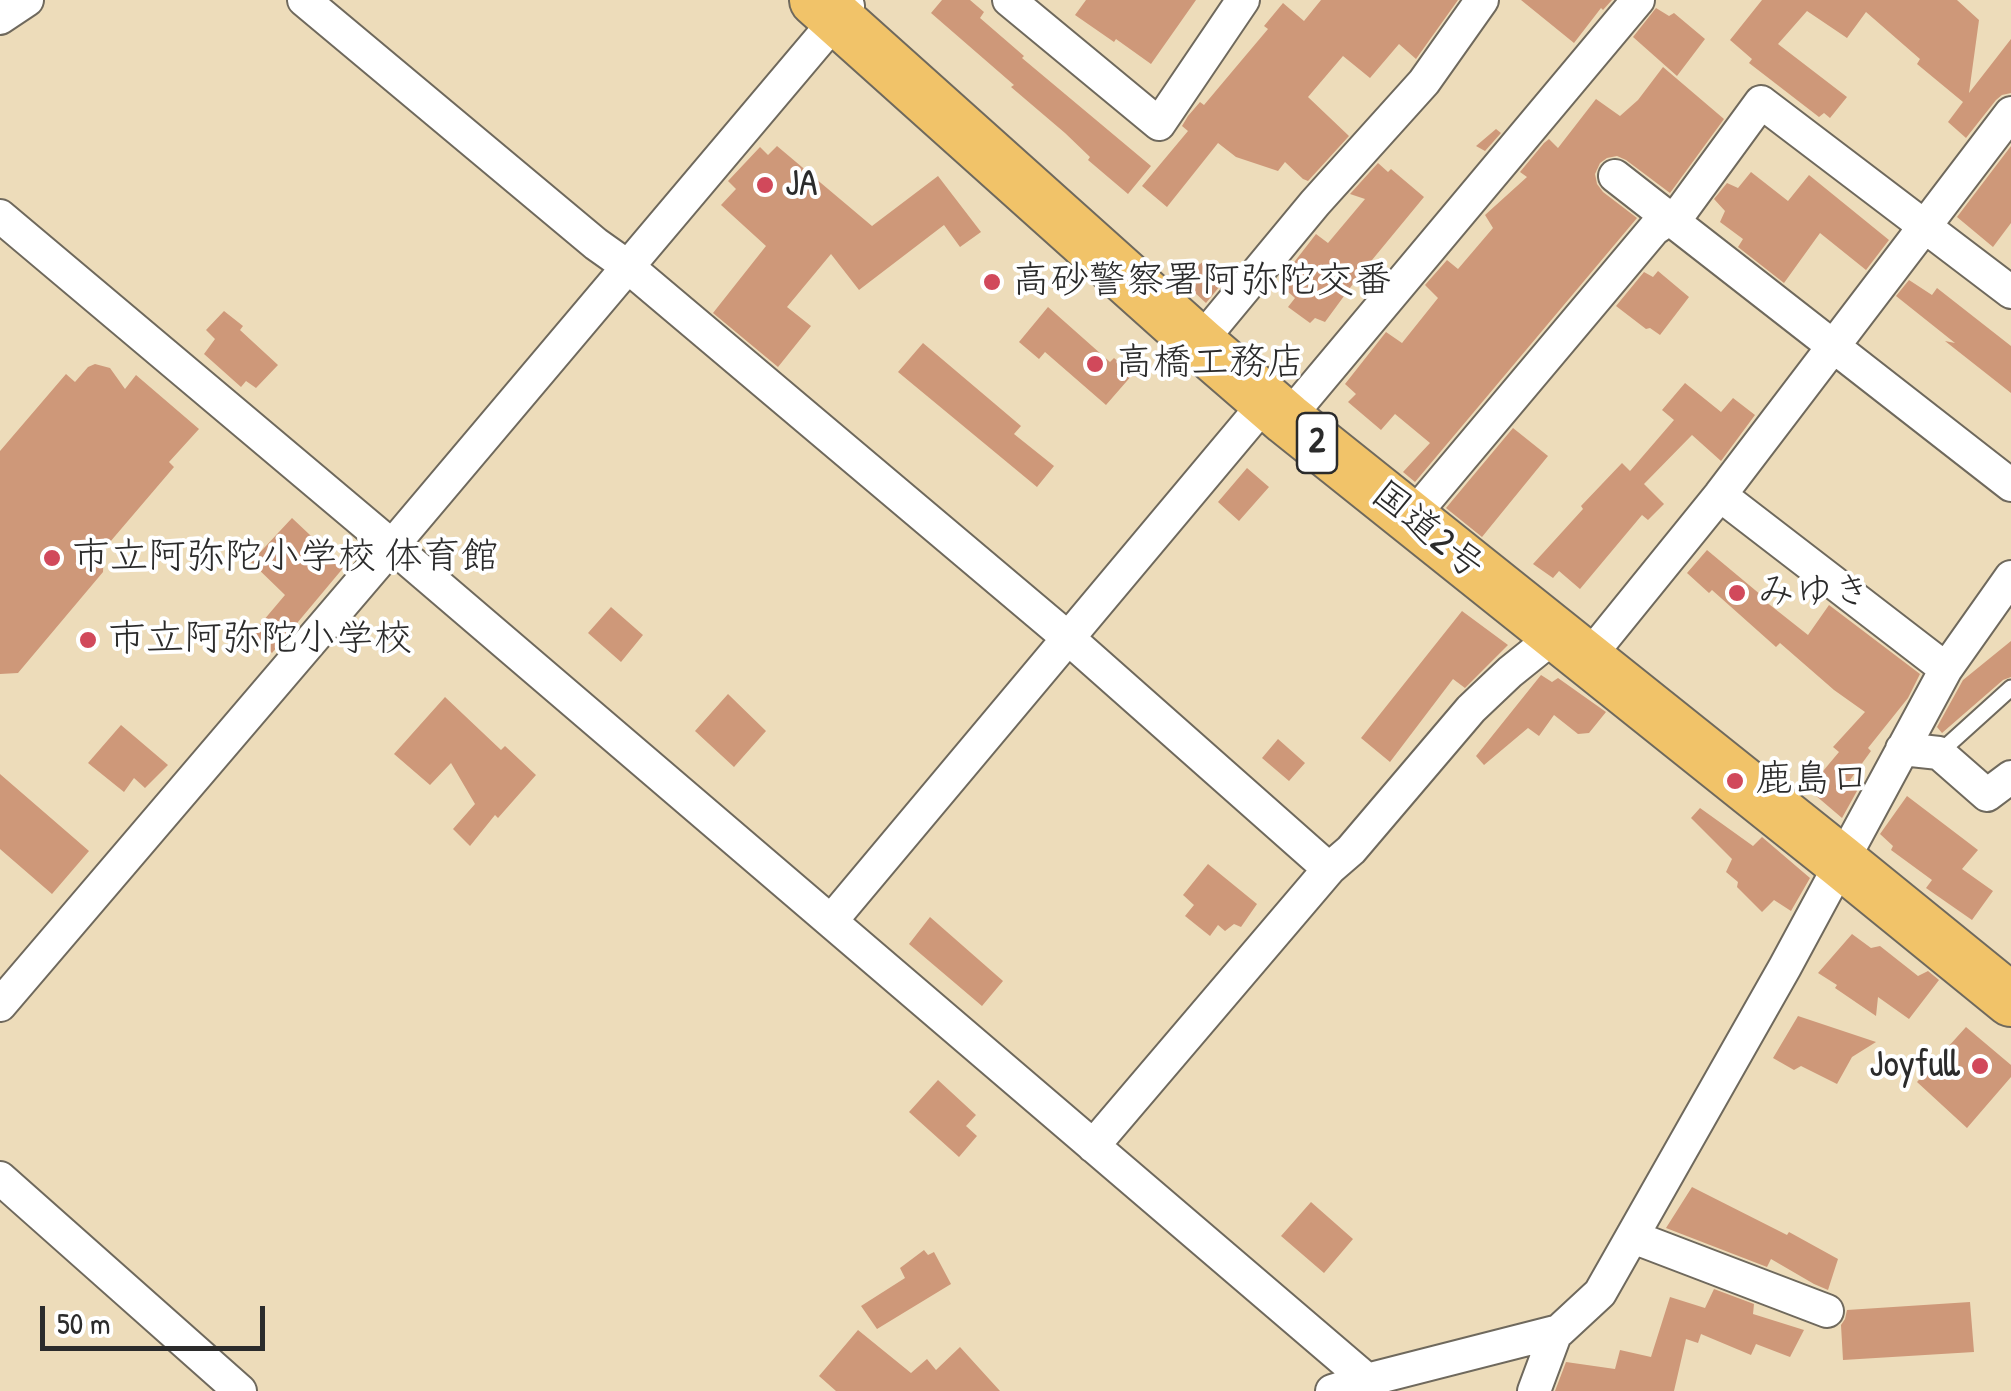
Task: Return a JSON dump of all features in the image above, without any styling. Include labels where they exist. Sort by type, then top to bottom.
[{"type":"highway","name":"国道2号","points":[[835,6],[1199,343],[1277,410],[2011,1000]]},
{"type":"street","points":[[0,18],[27,0]]},
{"type":"street","points":[[304,0],[1068,638],[1329,869]]},
{"type":"street","points":[[1009,0],[1047,12],[1159,124],[1244,0]]},
{"type":"street","points":[[1199,343],[1424,82],[1482,0]]},
{"type":"street","points":[[831,921],[1068,638],[1277,410],[1638,0]]},
{"type":"street","points":[[0,1005],[627,266],[835,6]]},
{"type":"street","points":[[1412,518],[1654,228],[1682,210],[1760,102],[2011,292]]},
{"type":"street","points":[[1093,1146],[1470,709],[1510,672],[1571,647],[1720,495],[2011,113]]},
{"type":"street","points":[[1615,176],[2011,485]]},
{"type":"street","points":[[0,216],[392,546],[1366,1380]]},
{"type":"street","points":[[1720,495],[1946,669]]},
{"type":"street","points":[[1332,1391],[1556,1332],[1600,1293],[1946,669],[2011,577]]},
{"type":"street","points":[[1902,748],[1939,753],[1987,795],[2011,776]]},
{"type":"street","points":[[0,1178],[240,1391]]},
{"type":"street","points":[[1632,1236],[1827,1310]]},
{"type":"street","points":[[1534,1391],[1556,1332]]},
{"type":"lane","points":[[1939,753],[2011,688]]},
{"type":"building","points":[[942,0],[970,0],[984,12],[980,18],[1022,58],[1151,166],[1128,194],[1011,87],[1014,85],[931,13]]},
{"type":"building","points":[[1086,0],[1196,0],[1151,64],[1075,15]]},
{"type":"building","points":[[1321,0],[1458,0],[1416,59],[1399,44],[1370,78],[1343,56],[1308,97],[1349,136],[1308,181],[1285,162],[1278,171],[1236,157],[1218,143],[1167,207],[1142,186],[1188,131],[1182,126],[1188,116],[1200,102],[1204,105],[1268,29],[1264,26],[1283,3],[1304,21]]},
{"type":"building","points":[[1521,0],[1612,0],[1574,43]]},
{"type":"building","points":[[1762,0],[1957,0],[1979,20],[1969,93],[2011,39],[2011,93],[1996,100],[1966,138],[1948,122],[1963,102],[1917,64],[1920,59],[1866,12],[1847,38],[1807,11],[1778,44],[1847,97],[1830,118],[1824,113],[1819,117],[1749,63],[1752,59],[1730,40]]},
{"type":"building","points":[[1656,8],[1669,16],[1674,13],[1705,39],[1677,76],[1633,37]]},
{"type":"building","points":[[1663,67],[1724,119],[1670,193],[1617,156],[1600,163],[1595,174],[1597,184],[1637,218],[1415,482],[1403,472],[1430,443],[1395,414],[1381,430],[1348,402],[1356,394],[1345,384],[1386,332],[1402,343],[1438,298],[1425,285],[1447,260],[1458,269],[1493,228],[1485,215],[1527,177],[1520,172],[1544,143],[1549,139],[1558,148],[1596,99],[1620,116]]},
{"type":"building","points":[[1496,129],[1501,133],[1485,151],[1476,146]]},
{"type":"building","points":[[777,146],[872,226],[938,176],[981,232],[960,247],[944,225],[859,290],[831,254],[787,307],[811,326],[778,367],[713,313],[766,246],[721,205],[736,189],[728,181],[760,147],[768,155]]},
{"type":"building","points":[[2011,146],[2011,223],[1993,247],[1957,217]]},
{"type":"building","points":[[1378,163],[1424,197],[1325,322],[1315,318],[1310,323],[1288,307],[1295,298],[1278,283],[1316,234],[1328,243],[1365,199],[1350,194]]},
{"type":"building","points":[[1751,172],[1788,201],[1809,175],[1889,240],[1866,270],[1820,233],[1784,283],[1738,247],[1743,239],[1720,222],[1725,211],[1714,199],[1727,183],[1738,188]]},
{"type":"building","points":[[1204,261],[1225,280],[1206,303],[1180,279]]},
{"type":"building","points":[[1658,271],[1689,297],[1660,335],[1616,306],[1644,272],[1653,277]]},
{"type":"building","points":[[1909,280],[1932,295],[1937,288],[2011,346],[2011,393],[1896,296]]},
{"type":"building","points":[[1048,307],[1110,362],[1114,358],[1133,374],[1106,405],[1045,352],[1039,359],[1019,342]]},
{"type":"building","points":[[224,311],[278,365],[256,388],[246,381],[241,387],[204,354],[215,339],[206,330]]},
{"type":"building","points":[[923,343],[1021,426],[1014,434],[1054,466],[1037,487],[898,372]]},
{"type":"building","points":[[95,364],[110,368],[125,389],[136,375],[199,429],[169,462],[174,467],[104,549],[103,572],[18,673],[0,674],[0,451],[66,374],[75,382]]},
{"type":"building","points":[[1685,383],[1721,412],[1733,398],[1755,415],[1721,461],[1692,435],[1644,484],[1664,504],[1648,520],[1642,515],[1580,589],[1559,571],[1553,578],[1533,564],[1622,463],[1630,471],[1674,420],[1662,410]]},
{"type":"building","points":[[1513,428],[1548,456],[1482,537],[1446,508]]},
{"type":"building","points":[[1247,468],[1269,487],[1239,521],[1218,502]]},
{"type":"building","points":[[292,518],[344,567],[272,653],[252,634],[285,595],[251,562]]},
{"type":"building","points":[[1707,550],[1808,635],[1829,605],[1920,674],[1908,698],[1868,748],[1871,751],[1850,780],[1857,784],[1857,791],[1842,818],[1808,789],[1839,752],[1833,747],[1865,712],[1780,643],[1776,647],[1687,573]]},
{"type":"building","points":[[611,607],[643,635],[621,662],[588,633]]},
{"type":"building","points":[[1462,611],[1508,645],[1465,688],[1453,679],[1390,762],[1361,738]]},
{"type":"building","points":[[2011,641],[2011,677],[1942,733],[1937,727],[1963,680]]},
{"type":"building","points":[[1541,675],[1552,682],[1558,678],[1606,712],[1589,733],[1578,734],[1554,715],[1539,736],[1528,728],[1484,765],[1476,756]]},
{"type":"building","points":[[728,694],[766,731],[734,767],[695,731]]},
{"type":"building","points":[[445,697],[501,750],[505,746],[536,775],[470,846],[453,829],[475,804],[451,763],[430,785],[394,754]]},
{"type":"building","points":[[121,725],[168,765],[145,788],[134,778],[124,792],[88,763]]},
{"type":"building","points":[[1278,739],[1305,763],[1289,781],[1262,758]]},
{"type":"building","points":[[0,774],[89,851],[52,894],[0,849]]},
{"type":"building","points":[[1907,796],[1978,850],[1962,869],[1993,891],[1972,920],[1926,888],[1932,880],[1891,850],[1893,846],[1880,834]]},
{"type":"building","points":[[1700,808],[1753,846],[1762,837],[1810,878],[1791,911],[1774,900],[1762,912],[1737,887],[1738,882],[1726,872],[1732,859],[1691,818]]},
{"type":"building","points":[[1208,864],[1257,904],[1241,927],[1234,924],[1225,931],[1218,925],[1210,936],[1185,916],[1194,905],[1183,895]]},
{"type":"building","points":[[930,917],[1003,981],[982,1006],[909,944]]},
{"type":"building","points":[[1852,934],[1871,948],[1880,946],[1918,976],[1928,971],[1939,980],[1909,1019],[1878,997],[1876,1016],[1818,973]]},
{"type":"building","points":[[1798,1016],[1876,1042],[1852,1057],[1837,1084],[1801,1066],[1794,1070],[1773,1058]]},
{"type":"building","points":[[1966,1027],[2011,1065],[2011,1077],[1967,1128],[1917,1082],[1935,1062],[1945,1065],[1938,1058]]},
{"type":"building","points":[[938,1080],[976,1115],[966,1126],[977,1136],[959,1157],[909,1112]]},
{"type":"building","points":[[1692,1187],[1838,1259],[1828,1290],[1771,1259],[1767,1267],[1666,1228]]},
{"type":"building","points":[[1311,1202],[1353,1239],[1324,1273],[1281,1236]]},
{"type":"building","points":[[924,1250],[928,1255],[934,1252],[951,1284],[877,1329],[861,1306],[905,1278],[900,1268]]},
{"type":"building","points":[[1714,1289],[1754,1304],[1753,1314],[1804,1330],[1790,1357],[1756,1344],[1751,1355],[1701,1334],[1698,1343],[1686,1339],[1674,1391],[1555,1391],[1566,1362],[1615,1369],[1620,1350],[1651,1357],[1670,1297],[1705,1308]]},
{"type":"building","points":[[1970,1302],[1974,1352],[1843,1360],[1841,1325],[1847,1310]]},
{"type":"building","points":[[858,1330],[911,1373],[927,1359],[936,1370],[960,1347],[1000,1391],[836,1391],[819,1376]]},
{"type":"place","name":"JA","points":[[765,185]]},
{"type":"place","name":"高砂警察署阿弥陀交番","points":[[992,282]]},
{"type":"place","name":"高橋工務店","points":[[1095,364]]},
{"type":"place","name":"市立阿弥陀小学校 体育館","points":[[52,558]]},
{"type":"place","name":"みゆき","points":[[1737,593]]},
{"type":"place","name":"市立阿弥陀小学校","points":[[88,640]]},
{"type":"place","name":"鹿島口","points":[[1735,781]]},
{"type":"place","name":"Joyfull","points":[[1980,1066]]}]
